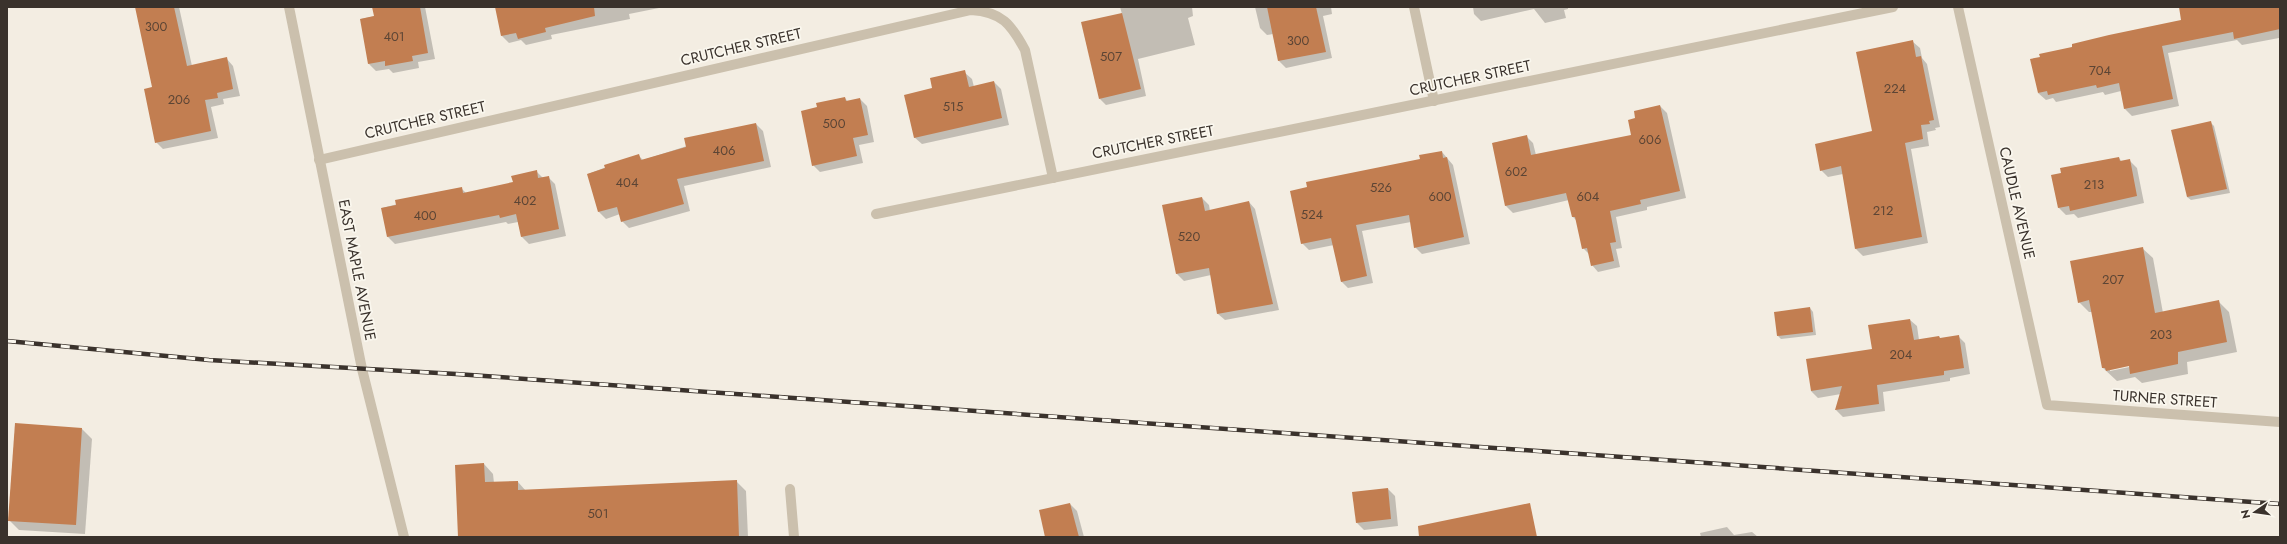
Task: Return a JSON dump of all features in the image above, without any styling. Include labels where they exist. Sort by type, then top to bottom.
[{"type":"street","name":"EAST MAPLE AVENUE","points":[[289,7],[362,369],[404,537]]},
{"type":"street","points":[[1414,7],[1434,101]]},
{"type":"street","name":"CRUTCHER STREET","points":[[876,214],[1893,7]]},
{"type":"street","name":"CAUDLE AVENUE","points":[[1958,7],[2047,405]]},
{"type":"street","name":"CRUTCHER STREET","points":[[320,160],[972,10],[988,11],[1004,19],[1016,33],[1025,50],[1053,178]]},
{"type":"street","name":"TURNER STREET","points":[[2047,405],[2280,422]]},
{"type":"street","points":[[790,489],[794,537]]},
{"type":"building","points":[[135,7],[174,7],[187,66],[227,57],[233,89],[217,93],[218,98],[205,100],[211,131],[155,143],[144,89],[152,87]]},
{"type":"building","points":[[372,7],[420,7],[428,53],[412,56],[413,61],[385,66],[385,61],[368,64],[360,19],[374,16]]},
{"type":"building","points":[[495,7],[594,7],[595,16],[545,28],[546,32],[518,39],[516,33],[501,36]]},
{"type":"building","points":[[1267,7],[1316,7],[1326,52],[1278,61]]},
{"type":"building","points":[[2179,7],[2280,7],[2280,29],[2234,39],[2233,32],[2162,46],[2173,99],[2124,109],[2119,83],[2097,88],[2096,85],[2048,95],[2047,91],[2038,93],[2030,59],[2040,57],[2039,54],[2072,47],[2072,44],[2181,20]]},
{"type":"building","points":[[1122,13],[1141,89],[1099,99],[1081,22]]},
{"type":"building","points":[[1913,40],[1916,57],[1921,56],[1934,120],[1929,121],[1930,124],[1921,125],[1923,139],[1905,143],[1922,237],[1855,249],[1841,166],[1820,171],[1815,144],[1872,131],[1856,52]]},
{"type":"building","points":[[965,70],[969,87],[994,81],[1002,118],[914,138],[904,95],[932,88],[930,78]]},
{"type":"building","points":[[845,97],[846,101],[860,98],[868,135],[853,138],[857,156],[812,166],[801,111],[817,107],[816,103]]},
{"type":"building","points":[[1660,105],[1680,191],[1640,200],[1641,204],[1610,211],[1616,242],[1610,243],[1614,261],[1591,266],[1587,248],[1582,249],[1575,217],[1572,217],[1566,193],[1505,206],[1492,143],[1527,135],[1531,155],[1631,135],[1628,120],[1635,118],[1634,111]]},
{"type":"building","points":[[2211,121],[2227,189],[2187,197],[2171,130]]},
{"type":"building","points":[[756,123],[764,161],[677,179],[684,204],[621,222],[617,207],[598,212],[587,174],[605,168],[604,165],[639,154],[641,160],[686,147],[684,138]]},
{"type":"building","points":[[1442,151],[1443,158],[1447,157],[1464,237],[1414,248],[1409,215],[1356,225],[1367,276],[1341,282],[1331,238],[1301,244],[1290,191],[1307,187],[1306,182],[1420,159],[1419,155]]},
{"type":"building","points":[[2119,157],[2120,161],[2130,159],[2137,196],[2070,211],[2069,206],[2058,208],[2051,175],[2061,173],[2060,168]]},
{"type":"building","points":[[537,170],[538,178],[549,176],[559,229],[521,237],[516,214],[500,218],[499,215],[387,237],[381,208],[396,205],[395,200],[462,187],[463,193],[513,182],[511,176]]},
{"type":"building","points":[[1202,197],[1205,211],[1249,201],[1273,304],[1217,314],[1209,268],[1176,274],[1162,205]]},
{"type":"building","points":[[2143,247],[2155,313],[2219,300],[2227,342],[2178,352],[2178,364],[2130,374],[2129,366],[2106,371],[2105,368],[2102,368],[2089,300],[2078,303],[2070,261]]},
{"type":"building","points":[[1810,307],[1813,332],[1777,336],[1774,312]]},
{"type":"building","points":[[1910,319],[1914,340],[1939,336],[1940,338],[1959,335],[1964,368],[1944,371],[1944,375],[1877,385],[1879,404],[1835,410],[1842,386],[1811,391],[1806,359],[1872,349],[1868,325]]},
{"type":"building","points":[[15,423],[82,428],[76,525],[8,521]]},
{"type":"building","points":[[484,463],[485,482],[518,481],[518,490],[737,480],[739,537],[458,537],[455,465]]},
{"type":"building","points":[[1388,488],[1391,519],[1356,523],[1352,492]]},
{"type":"building","points":[[1070,503],[1079,537],[1045,537],[1039,510]]},
{"type":"building","points":[[1530,503],[1537,537],[1419,537],[1418,526]]},
{"type":"railway","points":[[7,341],[209,360],[456,374],[2280,504]]}]
